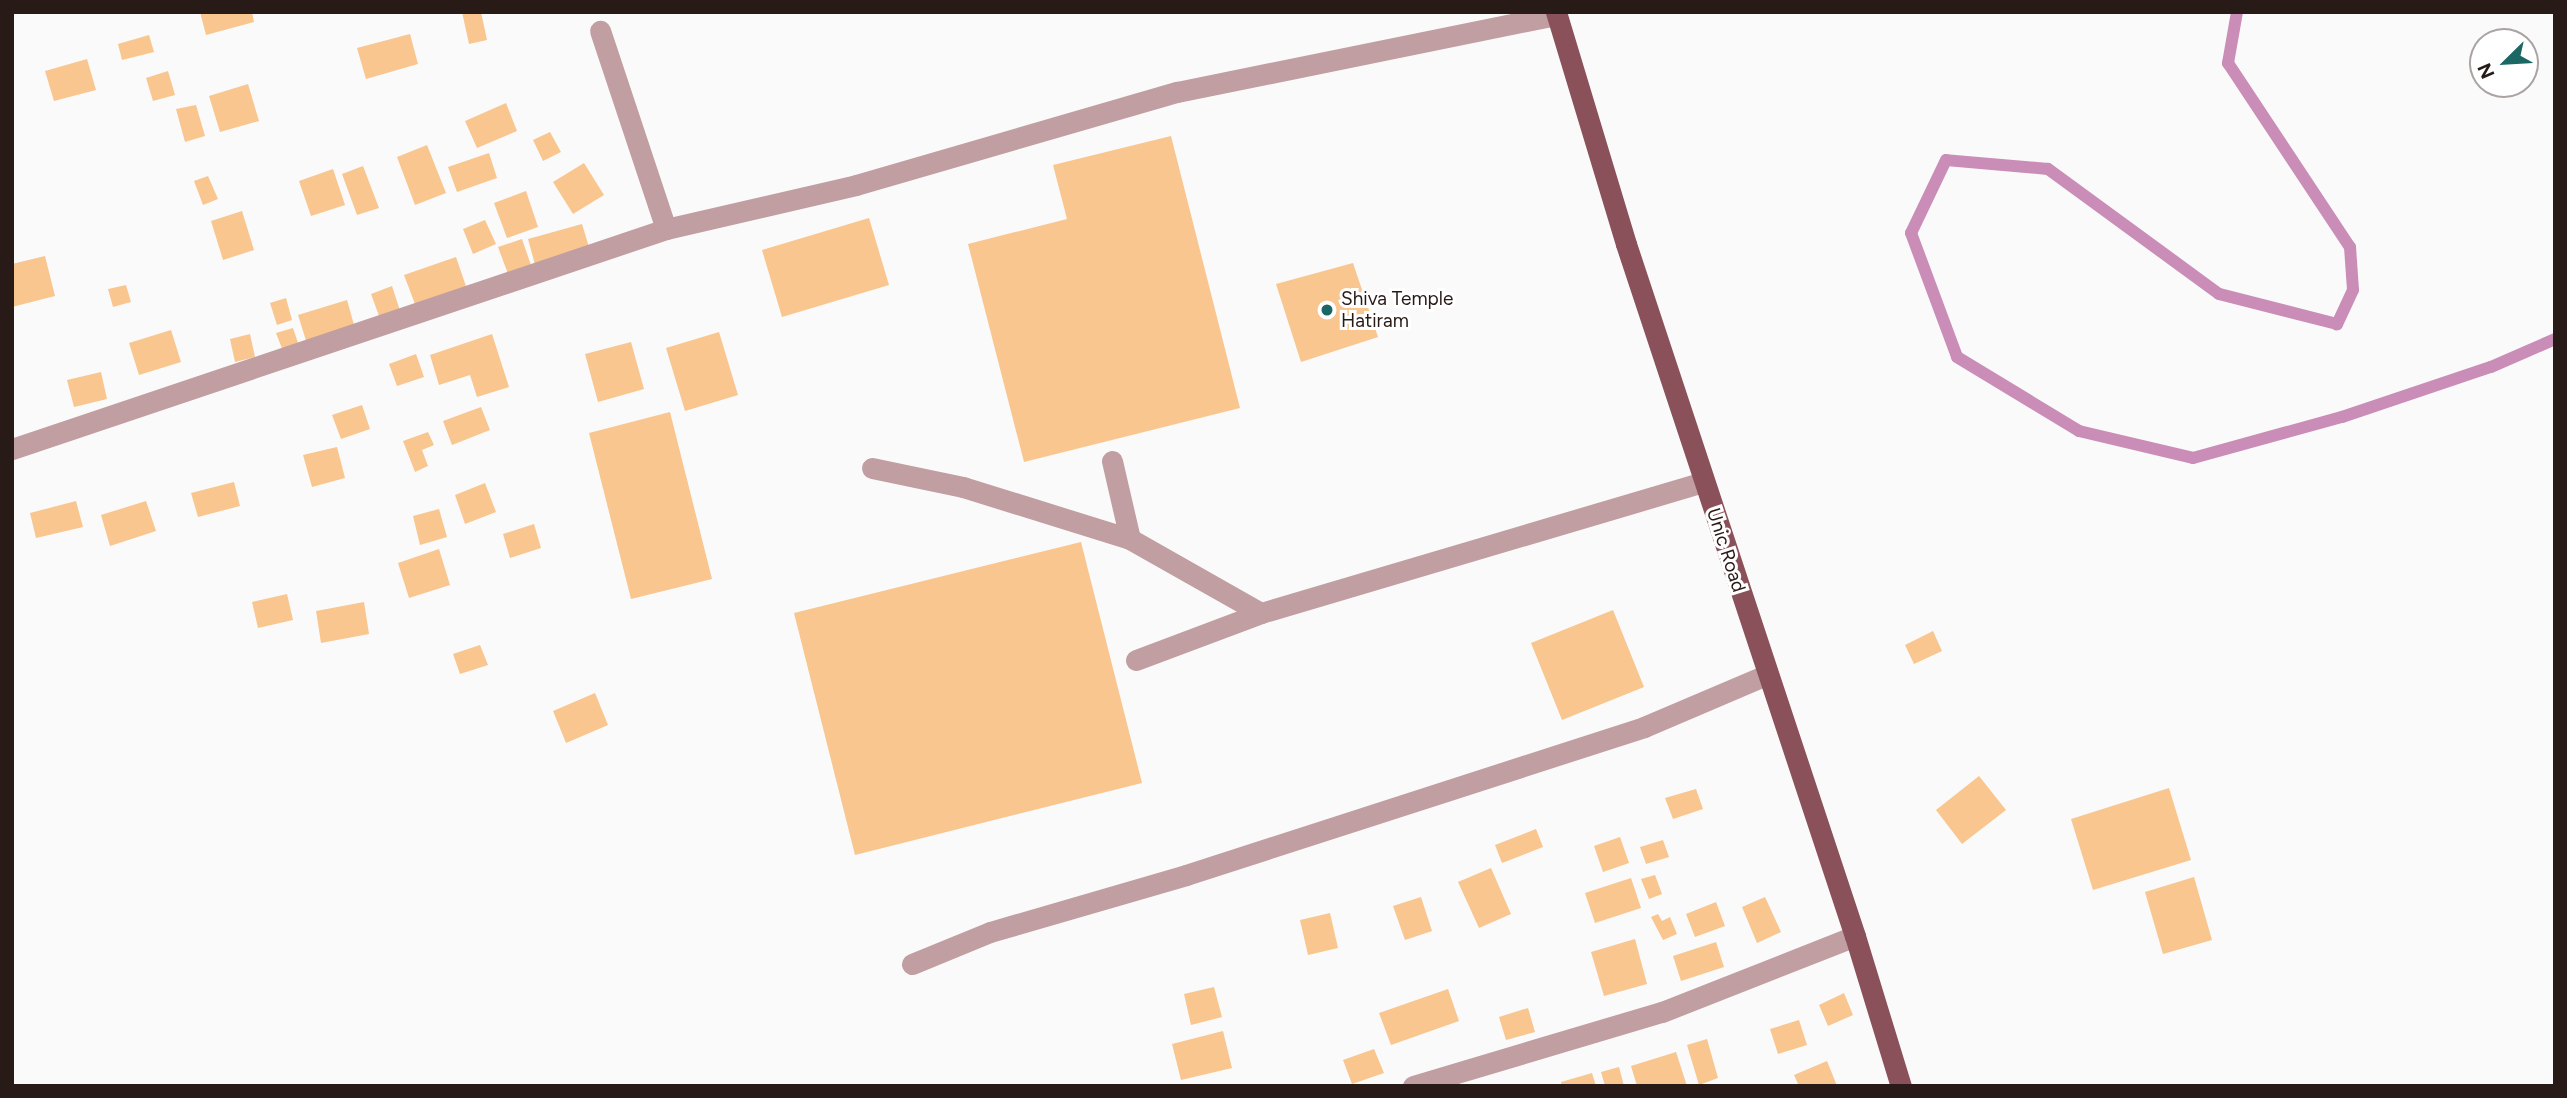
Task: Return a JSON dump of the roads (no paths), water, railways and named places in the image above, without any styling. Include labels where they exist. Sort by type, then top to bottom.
[{"type":"main road","name":"Unic Road","points":[[1556,13],[1766,675],[1855,936],[1901,1086]]},
{"type":"street","points":[[12,449],[666,229],[856,186],[1177,92],[1556,13]]},
{"type":"street","points":[[600,31],[666,229]]},
{"type":"street","points":[[1112,461],[1130,539]]},
{"type":"street","points":[[872,467],[963,487],[1130,539],[1261,612]]},
{"type":"street","points":[[1136,660],[1261,612],[1704,482]]},
{"type":"street","points":[[912,964],[990,932],[1186,875],[1644,727],[1766,675]]},
{"type":"street","points":[[1413,1086],[1662,1012],[1855,936]]},
{"type":"waterway","points":[[2237,12],[2228,63],[2350,247],[2353,290],[2337,324],[2219,294],[2048,169],[1946,160],[1911,233],[1957,357],[2079,431],[2193,458],[2342,417],[2491,367],[2555,339]]},
{"type":"place","name":"Shiva Temple Hatiram","points":[[1327,310]]}]
